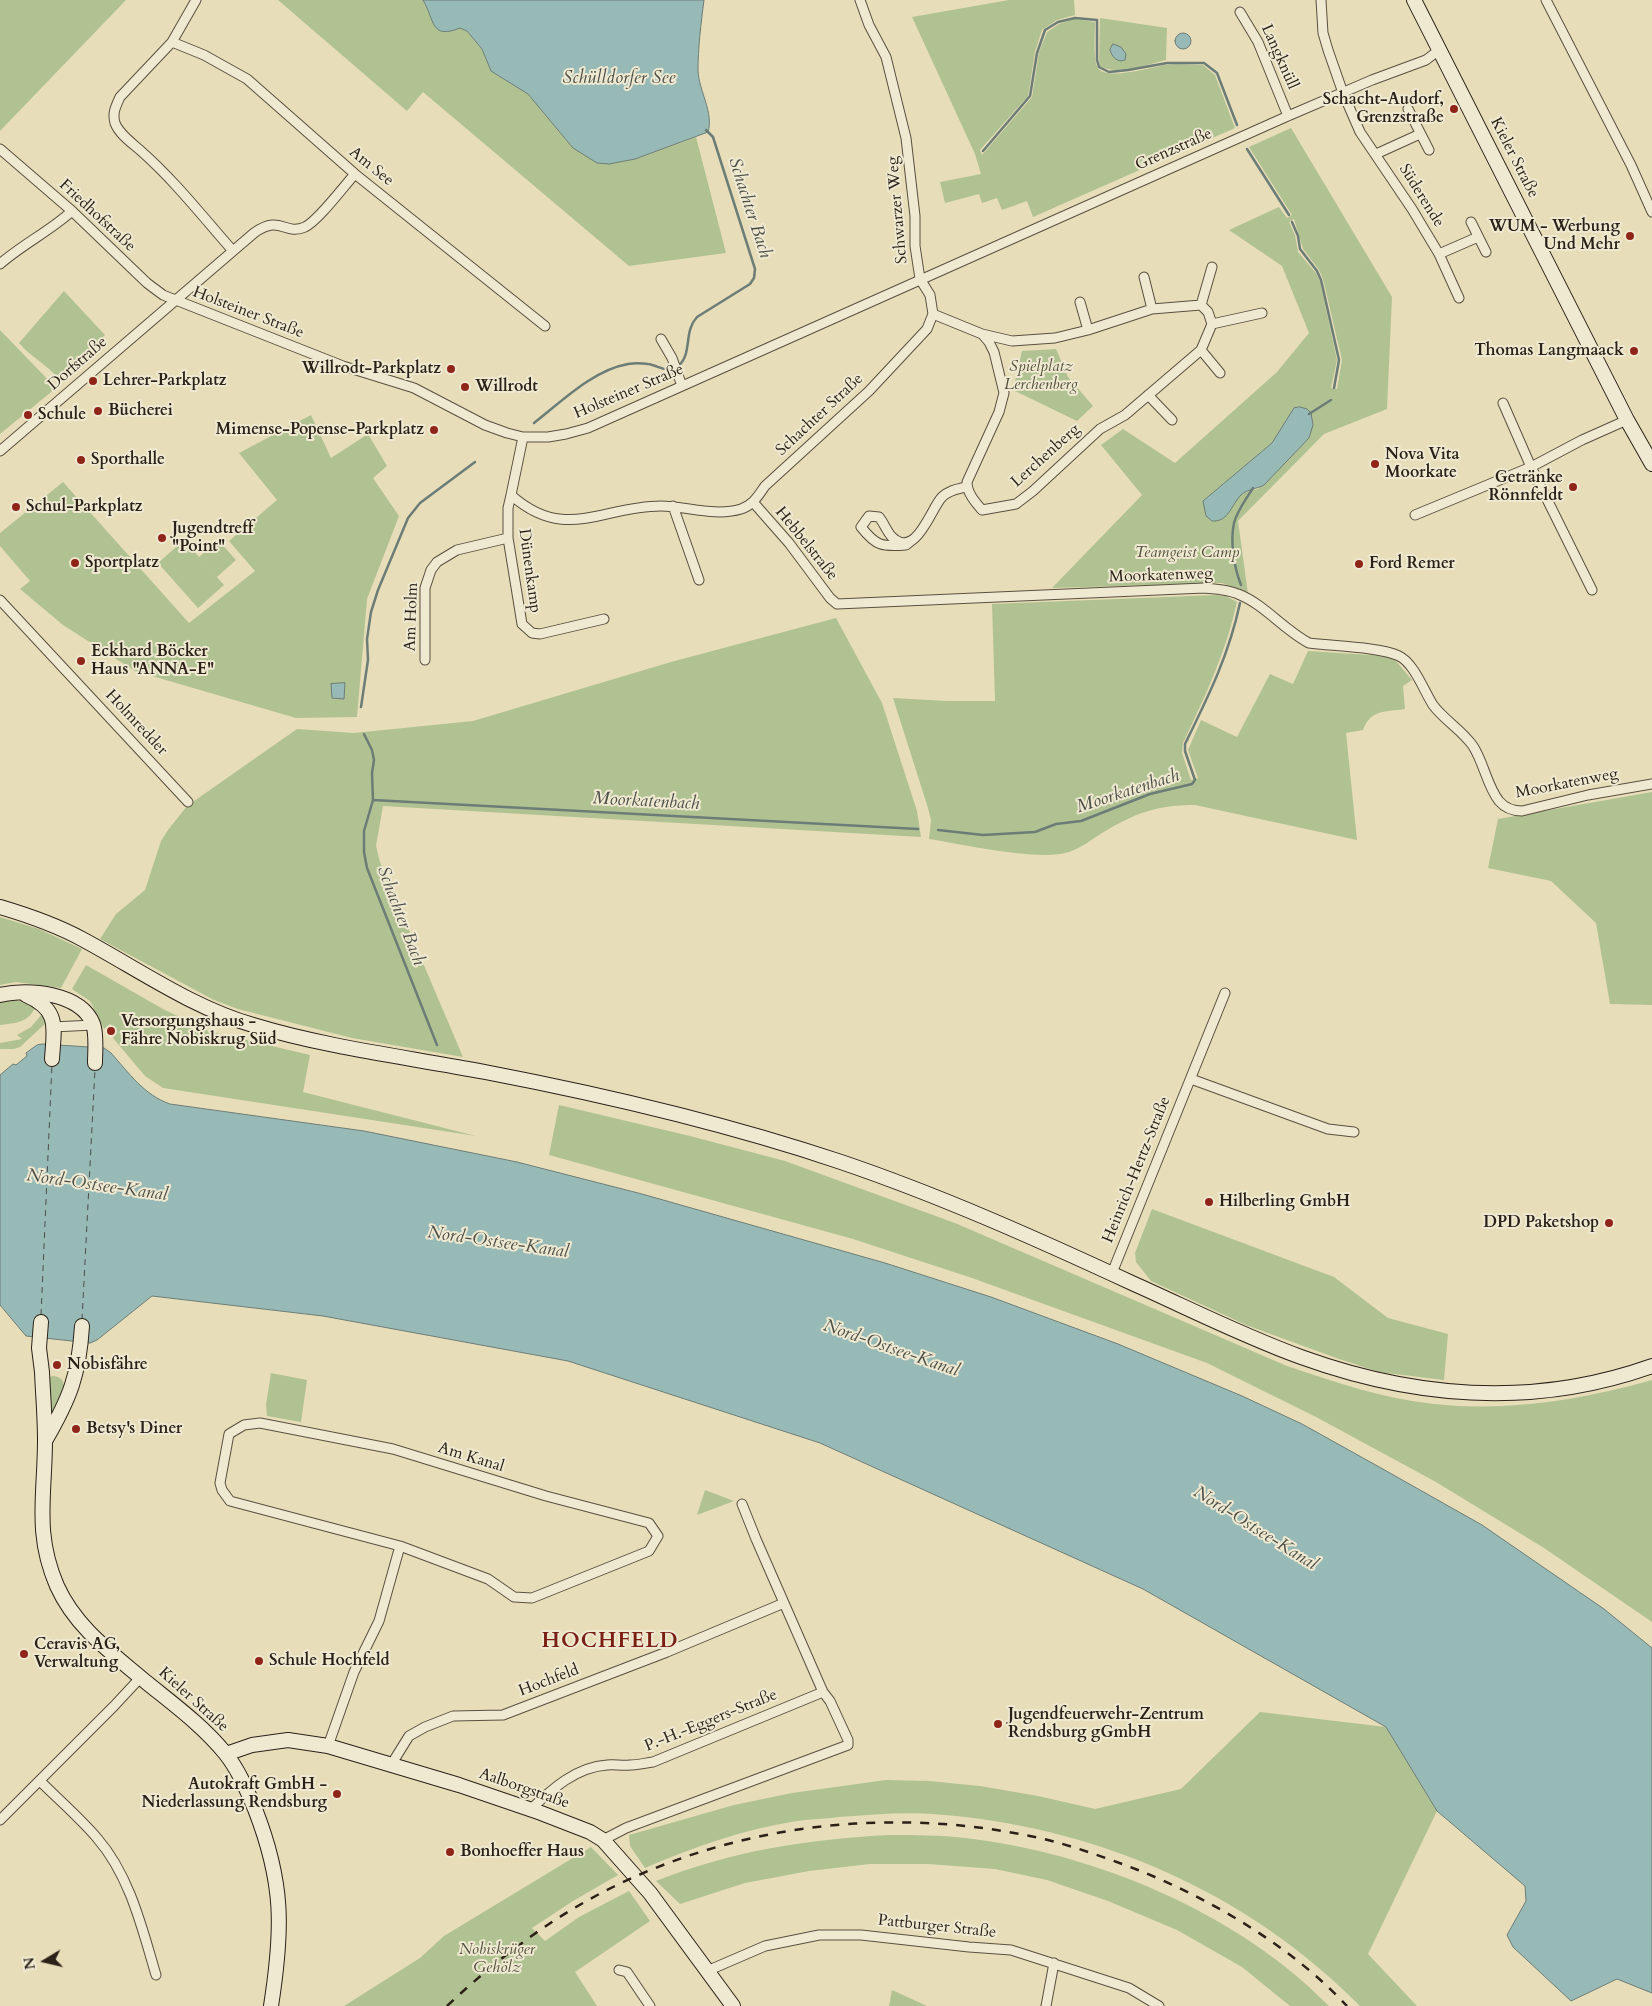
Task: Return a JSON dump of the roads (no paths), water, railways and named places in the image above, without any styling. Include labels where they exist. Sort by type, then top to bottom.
[{"type":"main road","name":"Kieler Straße","points":[[1414,0],[1626,420],[1652,464]]},
{"type":"main road","points":[[0,907],[78,936],[180,995],[213,1011],[251,1025],[356,1050],[542,1083],[646,1106],[761,1137],[889,1179],[1018,1232],[1298,1355],[1344,1371],[1392,1384],[1470,1394],[1520,1394],[1594,1383],[1652,1366]]},
{"type":"main road","points":[[21,993],[47,1007],[53,1026],[52,1059]]},
{"type":"main road","points":[[0,995],[46,993],[80,1007],[94,1025],[95,1063]]},
{"type":"main road","name":"Kieler Straße","points":[[41,1322],[39,1343],[45,1441],[41,1514],[43,1538],[49,1565],[67,1606],[83,1626],[100,1644],[206,1732],[226,1754],[242,1780],[271,1856],[279,1901],[279,1943],[271,2006]]},
{"type":"main road","name":"Kieler Straße","points":[[45,1441],[66,1403],[76,1378],[82,1326]]},
{"type":"main road","name":"Aalborgstraße","points":[[226,1754],[252,1745],[288,1740],[328,1746],[459,1785],[590,1832],[603,1840],[650,1893],[733,2006]]},
{"type":"street","points":[[196,0],[172,42],[120,97],[115,107],[116,124],[128,139],[171,179],[233,251]]},
{"type":"street","name":"Schwarzer Weg","points":[[860,0],[869,25],[886,57],[906,138],[915,216],[915,246],[920,279]]},
{"type":"street","name":"Süderende","points":[[1321,0],[1323,33],[1343,93],[1360,132],[1412,209],[1439,254],[1459,298]]},
{"type":"street","points":[[1546,0],[1631,165],[1652,212]]},
{"type":"street","name":"Langknüll","points":[[1240,12],[1258,42],[1288,116]]},
{"type":"street","name":"Am See","points":[[172,42],[204,55],[247,79],[355,174],[545,326]]},
{"type":"street","name":"Grenzstraße","points":[[920,279],[1288,116],[1426,60],[1440,50]]},
{"type":"street","name":"Süderende","points":[[1408,109],[1429,150]]},
{"type":"street","name":"Süderende","points":[[1376,154],[1420,134]]},
{"type":"street","name":"Friedhofstraße","points":[[0,149],[72,211],[147,283],[163,296],[176,301]]},
{"type":"street","name":"Dorfstraße","points":[[0,451],[264,226],[272,224],[296,229],[312,223],[355,174]]},
{"type":"street","points":[[0,264],[16,250],[60,222],[72,211]]},
{"type":"street","name":"Süderende","points":[[1471,222],[1486,252]]},
{"type":"street","name":"Süderende","points":[[1439,254],[1478,237]]},
{"type":"street","points":[[1201,305],[1212,267]]},
{"type":"street","points":[[1144,277],[1152,309]]},
{"type":"street","points":[[920,279],[930,295],[933,314],[982,334],[1012,341],[1055,338],[1088,330],[1152,309],[1201,305],[1208,312],[1212,324],[1262,313]]},
{"type":"street","name":"Holsteiner Straße","points":[[176,301],[343,366],[414,388],[485,425],[523,437],[566,434],[588,428],[920,279]]},
{"type":"street","points":[[1080,302],[1088,330]]},
{"type":"street","name":"Schachter Straße","points":[[511,495],[533,511],[562,520],[579,520],[637,508],[673,506],[729,511],[741,509],[753,502],[765,486],[869,392],[928,329],[933,314]]},
{"type":"street","name":"Lerchenberg","points":[[966,487],[982,510],[1016,504],[1033,491],[1100,428],[1125,415],[1201,350],[1212,324]]},
{"type":"street","points":[[911,540],[901,541],[892,536],[879,517],[869,516],[861,527],[872,540],[883,546],[906,545],[919,534],[941,498],[953,489],[966,487],[966,482],[1000,412],[1004,392],[994,352],[982,334]]},
{"type":"street","points":[[661,339],[674,362],[682,386]]},
{"type":"street","points":[[1201,350],[1220,373]]},
{"type":"street","points":[[1148,395],[1172,420]]},
{"type":"street","points":[[1503,403],[1531,467],[1592,590]]},
{"type":"street","points":[[1415,515],[1531,467],[1582,440],[1626,420]]},
{"type":"street","points":[[511,495],[523,437]]},
{"type":"street","name":"Dünenkamp","points":[[511,495],[508,508],[508,538],[522,624],[532,633],[540,634],[604,619]]},
{"type":"street","name":"Hebbelstraße","points":[[753,502],[789,543],[830,598],[837,604]]},
{"type":"street","points":[[673,506],[699,580]]},
{"type":"street","name":"Am Holm","points":[[425,660],[425,588],[431,570],[437,562],[457,550],[508,538]]},
{"type":"street","name":"Moorkatenweg","points":[[837,604],[1204,588],[1230,590],[1247,599],[1309,643],[1383,651],[1401,656],[1410,665],[1435,707],[1464,734],[1472,745],[1481,760],[1494,794],[1507,808],[1514,811],[1522,811],[1588,795],[1652,784]]},
{"type":"street","name":"Holmredder","points":[[0,600],[188,802]]},
{"type":"street","name":"Heinrich-Hertz-Straße","points":[[1112,1273],[1225,993]]},
{"type":"street","points":[[53,1026],[94,1025]]},
{"type":"street","points":[[1191,1079],[1328,1129],[1354,1132]]},
{"type":"street","name":"Am Kanal","points":[[260,1423],[393,1449],[546,1496],[649,1523],[658,1536],[648,1550],[532,1598],[514,1597],[488,1579],[400,1546],[230,1501],[222,1490],[220,1483],[229,1434],[244,1425],[260,1423]]},
{"type":"street","points":[[603,1840],[626,1828],[848,1745],[848,1740],[830,1701],[823,1692],[742,1504]]},
{"type":"street","points":[[328,1746],[354,1672],[379,1621],[400,1546]]},
{"type":"street","name":"Hochfeld","points":[[391,1765],[409,1736],[426,1727],[453,1716],[503,1715],[667,1652],[784,1603]]},
{"type":"street","name":"Kieler Straße","points":[[0,1820],[141,1677]]},
{"type":"street","name":"P.-H.-Eggers-Straße","points":[[531,1810],[552,1789],[571,1776],[588,1769],[606,1765],[631,1766],[653,1762],[823,1692]]},
{"type":"street","points":[[40,1781],[98,1840],[114,1862],[136,1910],[156,1975]]},
{"type":"street","name":"Pattburger Straße","points":[[707,1971],[765,1946],[819,1935],[862,1935],[1011,1950],[1129,1988],[1159,2006]]},
{"type":"street","points":[[1046,2006],[1054,1963]]},
{"type":"street","points":[[619,1970],[627,1972],[650,2006]]},
{"type":"water","name":"Schülldorfer See","points":[[423,0],[704,0],[698,71],[708,110],[708,132],[635,159],[609,164],[597,163],[573,148],[528,94],[491,71],[482,49],[467,31],[460,28],[443,32],[438,30]]},
{"type":"water","points":[[1183,33],[1189,35],[1191,41],[1189,47],[1183,49],[1177,47],[1175,41],[1177,35]]},
{"type":"water","points":[[1113,44],[1121,47],[1126,54],[1125,60],[1120,61],[1114,57],[1110,50]]},
{"type":"water","points":[[1294,408],[1307,409],[1311,413],[1313,425],[1309,438],[1264,485],[1243,493],[1226,516],[1218,521],[1212,521],[1206,516],[1203,501],[1272,443]]},
{"type":"water","points":[[345,683],[344,699],[332,698],[331,684]]},
{"type":"water","name":"Nord-Ostsee-Kanal","points":[[37,1045],[104,1048],[152,1095],[170,1104],[364,1131],[517,1162],[642,1194],[885,1263],[991,1297],[1118,1344],[1242,1396],[1302,1424],[1482,1525],[1604,1609],[1652,1648],[1652,1993],[1617,1979],[1571,2001],[1513,1947],[1507,1935],[1526,1901],[1525,1886],[1437,1811],[1386,1727],[1143,1589],[820,1443],[568,1361],[323,1316],[152,1296],[97,1340],[90,1343],[26,1336],[0,1305],[0,1075],[13,1064],[16,1065],[27,1056],[26,1053]]},
{"type":"waterway","name":"Moorkatenbach","points":[[983,151],[1030,96],[1037,53],[1045,30],[1058,22],[1075,18],[1097,20],[1097,60],[1099,67],[1109,72],[1167,63],[1204,63],[1217,73],[1237,125]]},
{"type":"waterway","name":"Schachter Bach","points":[[678,366],[683,361],[690,329],[697,317],[750,284],[754,278],[755,269],[713,137],[706,130]]},
{"type":"waterway","name":"Moorkatenbach","points":[[1247,149],[1289,215]]},
{"type":"waterway","name":"Moorkatenbach","points":[[1292,222],[1298,236],[1300,249],[1317,271],[1321,280],[1339,360],[1334,388]]},
{"type":"waterway","name":"Schachter Bach","points":[[534,423],[578,388],[615,367],[640,363],[667,370],[673,369]]},
{"type":"waterway","name":"Moorkatenbach","points":[[1309,414],[1331,400]]},
{"type":"waterway","name":"Schachter Bach","points":[[361,707],[368,660],[367,639],[371,612],[378,590],[408,518],[420,503],[475,462]]},
{"type":"waterway","name":"Moorkatenbach","points":[[1241,585],[1236,570],[1232,538],[1237,514],[1253,488]]},
{"type":"waterway","name":"Moorkatenbach","points":[[938,830],[983,835],[1035,832],[1056,824],[1081,821],[1150,794],[1192,784],[1195,780],[1185,751],[1185,744],[1224,658],[1240,603]]},
{"type":"waterway","name":"Schachter Bach","points":[[364,734],[372,750],[374,760],[372,773],[373,800],[364,831],[364,852],[367,868],[437,1045]]},
{"type":"waterway","name":"Moorkatenbach","points":[[373,800],[918,829]]},
{"type":"railway","points":[[447,2006],[485,1972],[547,1925],[613,1887],[664,1865],[717,1847],[771,1834],[826,1826],[882,1823],[938,1824],[993,1830],[1048,1840],[1138,1870],[1195,1896],[1250,1927],[1302,1964],[1347,2006]]},
{"type":"place","name":"Schacht-Audorf, Grenzstraße","points":[[1454,109]]},
{"type":"place","name":"WUM - Werbung Und Mehr","points":[[1630,236]]},
{"type":"place","name":"Thomas Langmaack","points":[[1634,351]]},
{"type":"place","name":"Willrodt-Parkplatz","points":[[451,369]]},
{"type":"place","name":"Lehrer-Parkplatz","points":[[93,381]]},
{"type":"place","name":"Willrodt","points":[[465,387]]},
{"type":"place","name":"Bücherei","points":[[98,411]]},
{"type":"place","name":"Schule","points":[[28,415]]},
{"type":"place","name":"Mimense-Popense-Parkplatz","points":[[434,430]]},
{"type":"place","name":"Sporthalle","points":[[81,460]]},
{"type":"place","name":"Nova Vita Moorkate","points":[[1375,464]]},
{"type":"place","name":"Getränke Rönnfeldt","points":[[1573,487]]},
{"type":"place","name":"Schul-Parkplatz","points":[[16,507]]},
{"type":"place","name":"Jugendtreff \"Point\"","points":[[162,538]]},
{"type":"place","name":"Sportplatz","points":[[75,563]]},
{"type":"place","name":"Ford Remer","points":[[1359,564]]},
{"type":"place","name":"Eckhard Böcker Haus \"ANNA-E\"","points":[[81,661]]},
{"type":"place","name":"Versorgungshaus - Fähre Nobiskrug Süd","points":[[111,1031]]},
{"type":"place","name":"Hilberling GmbH","points":[[1209,1202]]},
{"type":"place","name":"DPD Paketshop","points":[[1609,1223]]},
{"type":"place","name":"Nobisfähre","points":[[57,1365]]},
{"type":"place","name":"Betsy's Diner","points":[[76,1429]]},
{"type":"place","name":"Ceravis AG, Verwaltung","points":[[24,1654]]},
{"type":"place","name":"Schule Hochfeld","points":[[259,1661]]},
{"type":"place","name":"Jugendfeuerwehr-Zentrum Rendsburg gGmbH","points":[[998,1724]]},
{"type":"place","name":"Autokraft GmbH - Niederlassung Rendsburg","points":[[337,1794]]},
{"type":"place","name":"Bonhoeffer Haus","points":[[450,1852]]},
{"type":"district","name":"HOCHFELD","points":[[610,1642]]},
{"type":"park label","name":"Spielplatz Lerchenberg","points":[[1041,376]]},
{"type":"park label","name":"Teamgeist Camp","points":[[1187,553]]},
{"type":"park label","name":"Nobiskrüger Gehölz","points":[[497,1959]]}]
